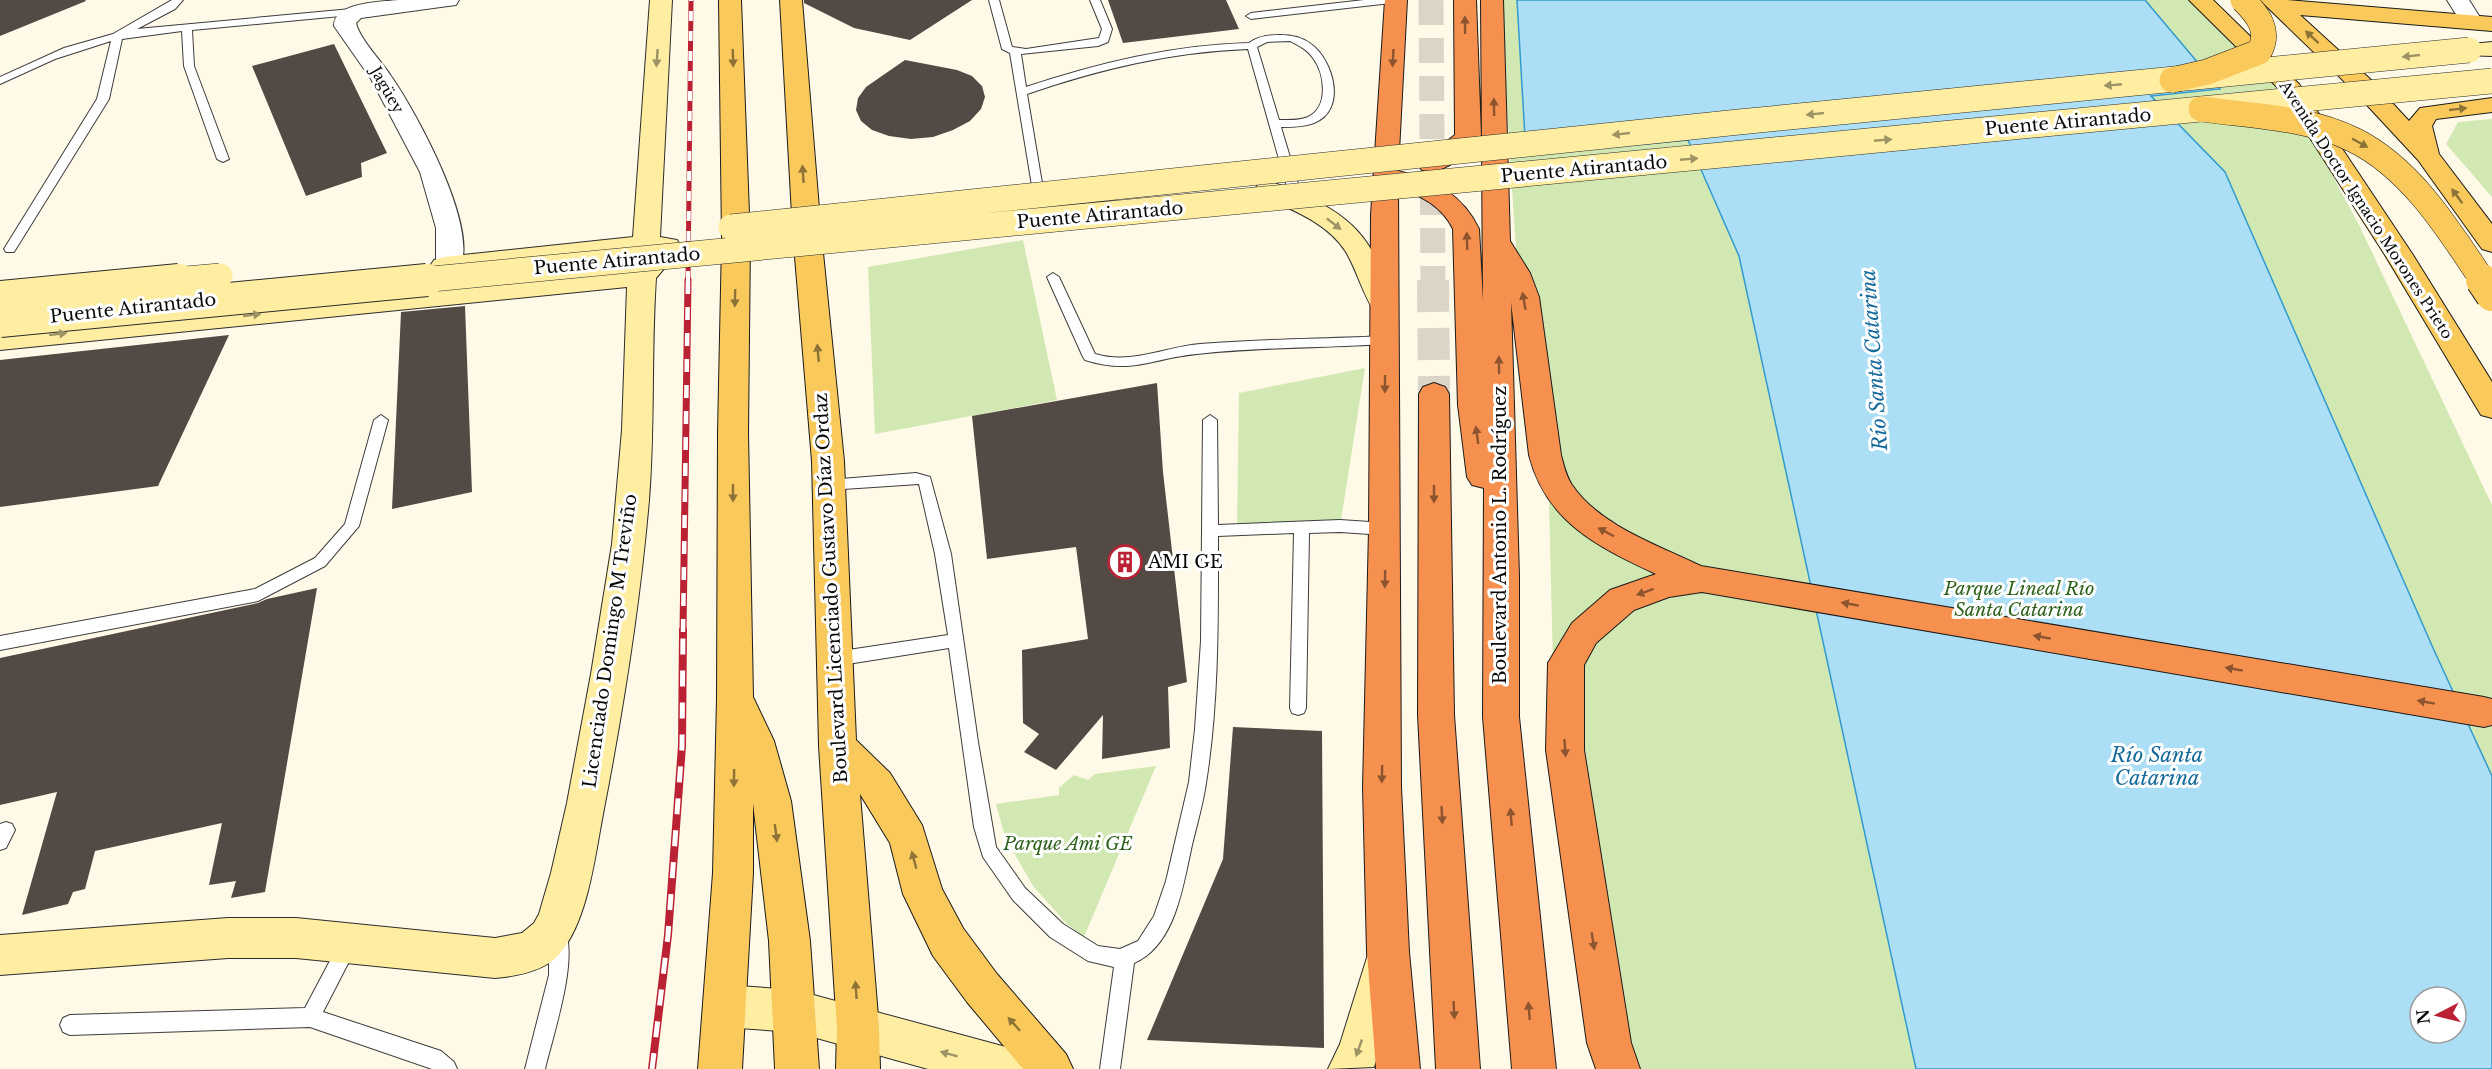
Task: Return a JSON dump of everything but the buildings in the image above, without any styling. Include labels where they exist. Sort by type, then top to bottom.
[{"type":"highway","points":[[1396,0],[1385,175],[1382,787],[1388,952],[1398,1069]]},
{"type":"highway","points":[[1385,175],[1426,167],[1462,144],[1468,135],[1465,0]]},
{"type":"highway","name":"Boulevard Antonio L. Rodríguez","points":[[1492,0],[1502,576],[1501,717],[1534,1069]]},
{"type":"highway","points":[[1387,130],[1403,146],[1416,151],[1446,150],[1462,144]]},
{"type":"highway","points":[[1385,175],[1415,184],[1442,198],[1461,215],[1466,229],[1473,405],[1486,498],[1502,576]]},
{"type":"highway","points":[[1497,241],[1516,273],[1525,297],[1545,455],[1551,478],[1565,500],[1596,527],[1699,578],[2488,713]]},
{"type":"highway","points":[[1434,394],[1436,715],[1458,1069]]},
{"type":"highway","points":[[1618,1069],[1609,1043],[1565,750],[1566,663],[1584,633],[1622,600],[1667,584],[1699,578]]},
{"type":"main road","points":[[0,340],[641,277],[659,245],[661,0]]},
{"type":"main road","points":[[720,1069],[733,873],[735,698],[733,433],[736,240],[730,0]]},
{"type":"main road","name":"Boulevard Licenciado Gustavo Díaz Ordaz","points":[[791,0],[807,233],[828,461],[838,746],[858,1049]]},
{"type":"main road","name":"Avenida Doctor Ignacio Morones Prieto","points":[[2200,0],[2287,84],[2398,255],[2492,408]]},
{"type":"main road","points":[[2172,80],[2207,72],[2259,52],[2264,39],[2263,23],[2243,0]]},
{"type":"main road","points":[[2275,3],[2482,23]]},
{"type":"main road","points":[[2275,3],[2361,84],[2427,155],[2492,243]]},
{"type":"main road","name":"Puente Atirantado","points":[[0,297],[748,225],[1774,118],[2480,49]]},
{"type":"main road","name":"Puente Atirantado","points":[[0,321],[2492,81]]},
{"type":"main road","points":[[2427,155],[2418,126],[2421,117],[2429,113],[2492,105]]},
{"type":"main road","points":[[2201,110],[2320,128],[2355,140],[2375,152],[2393,166],[2437,217],[2492,295]]},
{"type":"main road","points":[[0,308],[659,245],[736,240],[1385,175]]},
{"type":"main road","points":[[1264,187],[1310,208],[1335,224],[1355,244],[1384,304]]},
{"type":"main road","name":"Licenciado Domingo M Treviño","points":[[0,955],[228,938],[296,939],[495,958],[515,956],[533,950],[547,938],[558,918],[578,844],[604,704],[623,575],[636,457],[641,277]]},
{"type":"main road","points":[[2475,380],[2492,421]]},
{"type":"main road","points":[[735,698],[756,739],[771,793],[787,910],[797,1069]]},
{"type":"main road","points":[[838,746],[877,785],[908,838],[923,894],[948,942],[981,988],[1051,1069]]},
{"type":"main road","points":[[1350,1069],[1359,1052],[1388,952]]},
{"type":"main road","points":[[724,1006],[795,1011],[858,1049],[1006,1069]]},
{"type":"street","points":[[366,10],[448,0]]},
{"type":"street","points":[[2458,0],[2482,23]]},
{"type":"street","name":"Jagüey","points":[[366,10],[350,16],[345,21],[345,26],[382,79],[432,172],[449,228],[449,266]]},
{"type":"lane","points":[[10,249],[103,99],[117,36],[171,7],[178,0]]},
{"type":"lane","points":[[994,0],[1003,42],[1007,49],[1015,52],[1098,43],[1104,40],[1107,29],[1095,0]]},
{"type":"lane","points":[[1251,16],[1390,0]]},
{"type":"lane","points":[[0,81],[46,57],[79,45],[117,36],[366,10]]},
{"type":"lane","points":[[187,28],[189,66],[223,159]]},
{"type":"lane","points":[[1021,92],[1090,69],[1161,53],[1194,48],[1252,46],[1257,41],[1275,38],[1300,39],[1323,64],[1330,86],[1321,114],[1311,120],[1273,124]]},
{"type":"lane","points":[[1252,46],[1292,184]]},
{"type":"lane","points":[[1015,52],[1040,210]]},
{"type":"lane","points":[[1053,277],[1090,357],[1107,363],[1125,363],[1195,349],[1385,340]]},
{"type":"lane","points":[[0,643],[258,595],[320,562],[352,526],[381,420]]},
{"type":"lane","points":[[828,485],[916,478],[926,481],[938,520],[969,741],[988,848],[1031,910],[1075,944],[1095,956],[1112,959],[1125,958],[1136,953],[1150,940],[1162,917],[1178,869],[1199,776],[1208,674],[1210,420]]},
{"type":"lane","points":[[1210,531],[1340,526],[1385,529]]},
{"type":"lane","points":[[1298,708],[1302,528]]},
{"type":"lane","points":[[835,659],[956,640]]},
{"type":"lane","points":[[535,1069],[558,975],[558,918]]},
{"type":"lane","points":[[310,1017],[349,944]]},
{"type":"lane","points":[[1110,1069],[1125,958]]},
{"type":"lane","points":[[70,1024],[310,1017],[434,1058],[447,1069]]},
{"type":"green space","name":"Río Santa Catarina","points":[[1500,0],[2188,0],[2274,81],[2299,113],[2359,225],[2492,505],[2492,1069],[1605,1069],[1553,664],[1549,501],[1519,296]]},
{"type":"green space","points":[[2492,119],[2492,197],[2446,144],[2458,122]]},
{"type":"green space","points":[[1023,240],[1057,400],[875,434],[868,267]]},
{"type":"green space","points":[[1365,368],[1340,526],[1237,528],[1239,393]]},
{"type":"green space","name":"Parque Ami GE","points":[[1156,766],[1084,937],[1067,924],[1033,886],[1005,837],[996,804],[1059,795],[1059,788],[1074,775],[1088,780],[1095,774]]},
{"type":"water","name":"Río Santa Catarina","points":[[1517,0],[2145,0],[2220,89],[2151,96],[2225,172],[2433,648],[2492,776],[2492,1069],[1916,1069],[1739,256],[1688,140],[1526,155]]},
{"type":"tunnel","points":[[1431,0],[1433,281]]},
{"type":"tunnel","points":[[1433,280],[1434,394]]},
{"type":"railway","points":[[688,281],[691,0]]},
{"type":"railway","points":[[683,632],[688,280]]},
{"type":"railway","points":[[652,1069],[668,935],[682,746],[683,630]]},
{"type":"place","name":"AMI GE","points":[[1125,562]]},
{"type":"park label","name":"Parque Lineal Río Santa Catarina","points":[[2019,599]]}]
